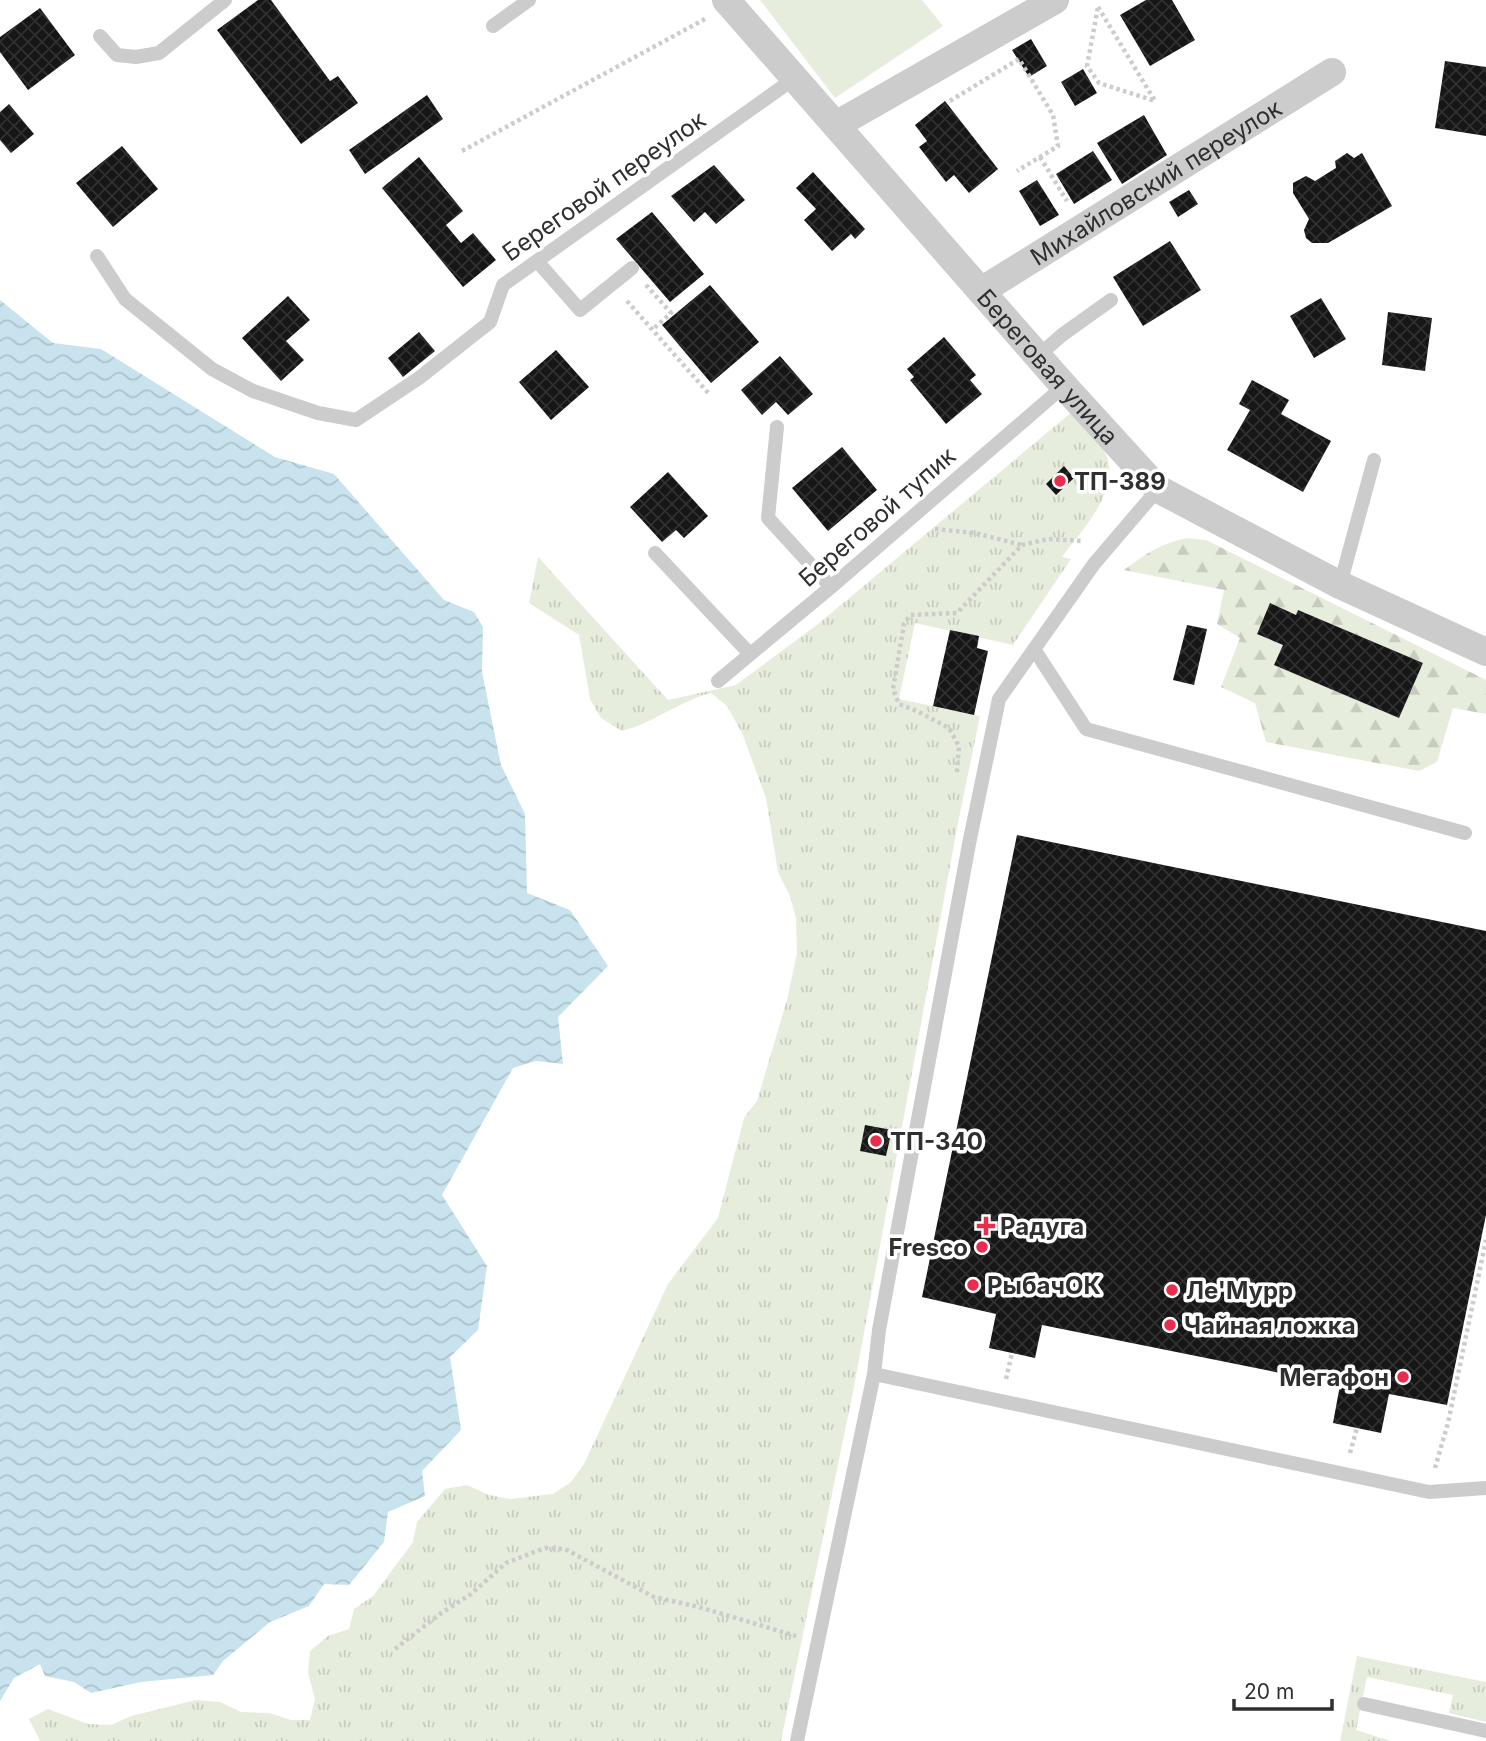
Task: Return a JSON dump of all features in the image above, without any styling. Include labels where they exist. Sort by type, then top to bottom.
[{"type":"street","points":[[836,125],[1055,0]]},
{"type":"street","name":"Береговая улица","points":[[729,3],[1064,386],[1158,489],[1340,584],[1486,652]]},
{"type":"street","name":"Михайловский переулок","points":[[981,291],[1332,72]]},
{"type":"lane","points":[[100,36],[117,55],[136,57],[159,53],[225,0]]},
{"type":"lane","points":[[493,26],[529,0]]},
{"type":"lane","name":"Береговой переулок","points":[[97,256],[125,299],[212,369],[253,391],[318,414],[356,420],[419,378],[490,322],[503,285],[795,78]]},
{"type":"lane","points":[[537,261],[580,310],[632,268]]},
{"type":"lane","points":[[1038,356],[1062,334],[1111,300]]},
{"type":"lane","name":"Береговой тупик","points":[[718,681],[1064,386]]},
{"type":"lane","points":[[777,427],[768,518],[831,587]]},
{"type":"lane","points":[[1340,584],[1374,460]]},
{"type":"lane","points":[[797,1741],[874,1374],[891,1262],[969,844],[999,699],[1094,564],[1158,489]]},
{"type":"lane","points":[[655,553],[750,653]]},
{"type":"lane","points":[[1034,649],[1086,729],[1465,833]]},
{"type":"lane","points":[[874,1374],[1429,1492],[1486,1488]]},
{"type":"lane","points":[[1364,1703],[1486,1731]]},
{"type":"path","points":[[462,151],[729,3]]},
{"type":"path","points":[[1098,8],[1127,54],[1155,101],[1099,83],[1087,66],[1098,8]]},
{"type":"path","points":[[950,101],[1019,59],[1054,115],[1058,146],[1017,172]]},
{"type":"path","points":[[1040,158],[1072,209]]},
{"type":"path","points":[[632,268],[671,313],[652,330]]},
{"type":"path","points":[[612,285],[710,395]]},
{"type":"path","points":[[903,525],[975,533],[1022,545],[1048,539],[1114,543]]},
{"type":"path","points":[[955,783],[959,746],[949,728],[899,704],[894,697],[904,624],[910,615],[957,613],[1022,545]]},
{"type":"path","points":[[1429,1492],[1448,1423],[1486,1240]]},
{"type":"path","points":[[395,1649],[471,1594],[506,1563],[545,1548],[565,1549],[654,1597],[699,1607],[817,1642]]},
{"type":"green space","points":[[760,0],[922,0],[943,26],[835,98]]},
{"type":"green space","points":[[1073,411],[1104,450],[1109,464],[1109,479],[1098,507],[1062,557],[1071,559],[1013,645],[915,623],[899,699],[980,716],[854,1387],[781,1741],[40,1741],[29,1719],[48,1709],[88,1724],[111,1725],[131,1716],[196,1700],[220,1702],[241,1712],[269,1713],[291,1720],[310,1720],[315,1699],[308,1673],[310,1651],[328,1636],[349,1629],[354,1609],[373,1596],[413,1542],[417,1522],[445,1489],[467,1485],[489,1495],[510,1499],[553,1494],[571,1482],[584,1464],[668,1284],[718,1218],[744,1118],[757,1101],[787,1000],[797,953],[796,918],[790,896],[778,872],[766,798],[742,733],[727,706],[711,693],[622,731],[601,718],[590,699],[579,635],[529,603],[538,557],[668,700],[736,685],[818,624]]},
{"type":"green space","points":[[1187,538],[1206,540],[1486,680],[1486,714],[1453,708],[1437,762],[1419,771],[1266,742],[1255,703],[1221,687],[1240,638],[1217,624],[1224,590],[1124,570],[1153,550]],"holes":[[[1270,604],[1296,615],[1298,611],[1423,663],[1399,718],[1275,665],[1283,645],[1257,633]]]},
{"type":"green space","points":[[1357,1656],[1486,1682],[1486,1722],[1449,1713],[1453,1695],[1367,1677],[1356,1730],[1391,1741],[1340,1741]]},
{"type":"water","points":[[0,300],[53,343],[101,349],[275,457],[334,474],[444,600],[474,612],[483,627],[482,672],[501,765],[525,814],[527,893],[570,910],[608,966],[558,1017],[563,1064],[536,1061],[513,1068],[442,1195],[487,1266],[478,1330],[450,1357],[461,1430],[422,1471],[425,1496],[388,1512],[384,1542],[349,1585],[324,1584],[309,1606],[270,1622],[223,1661],[213,1675],[141,1682],[91,1693],[74,1682],[45,1676],[40,1664],[14,1678],[0,1701]]},
{"type":"building","points":[[258,0],[271,0],[330,81],[338,76],[358,103],[301,144],[217,30]]},
{"type":"building","points":[[1146,0],[1172,0],[1195,40],[1150,66],[1120,15]]},
{"type":"building","points":[[40,8],[75,55],[28,90],[0,52],[0,37]]},
{"type":"building","points":[[1031,39],[1047,66],[1029,77],[1012,50]]},
{"type":"building","points":[[1445,61],[1486,67],[1486,136],[1435,128]]},
{"type":"building","points":[[1083,69],[1097,93],[1075,106],[1061,82]]},
{"type":"building","points":[[427,95],[443,119],[365,174],[349,150]]},
{"type":"building","points":[[945,101],[998,169],[969,193],[954,175],[946,182],[919,147],[927,141],[915,125]]},
{"type":"building","points":[[9,104],[34,134],[11,153],[0,140],[0,112]]},
{"type":"building","points":[[1144,115],[1167,155],[1122,184],[1097,143]]},
{"type":"building","points":[[122,146],[158,189],[113,227],[76,183]]},
{"type":"building","points":[[1093,151],[1112,180],[1074,204],[1056,174]]},
{"type":"building","points":[[1347,153],[1354,158],[1362,153],[1392,206],[1328,243],[1312,243],[1306,238],[1304,230],[1309,219],[1293,193],[1293,183],[1306,176],[1315,181],[1336,168],[1335,161]]},
{"type":"building","points":[[419,157],[463,211],[446,225],[461,243],[473,233],[496,260],[463,287],[382,188]]},
{"type":"building","points":[[714,165],[745,200],[716,224],[705,212],[694,222],[671,196]]},
{"type":"building","points":[[813,172],[865,229],[855,239],[851,234],[832,251],[804,220],[816,209],[796,188]]},
{"type":"building","points":[[1037,180],[1059,215],[1040,226],[1019,191]]},
{"type":"building","points":[[1189,190],[1198,204],[1178,217],[1169,202]]},
{"type":"building","points":[[652,212],[704,274],[670,302],[616,239]]},
{"type":"building","points":[[1170,241],[1201,290],[1143,326],[1113,277]]},
{"type":"building","points":[[710,285],[759,342],[711,383],[662,325]]},
{"type":"building","points":[[288,296],[310,320],[286,341],[304,360],[281,381],[242,338]]},
{"type":"building","points":[[1321,298],[1346,339],[1314,358],[1290,316]]},
{"type":"building","points":[[1388,312],[1432,318],[1425,371],[1382,365]]},
{"type":"building","points":[[419,332],[435,351],[403,377],[388,358]]},
{"type":"building","points":[[944,337],[976,375],[970,380],[982,394],[946,424],[910,380],[914,377],[907,369]]},
{"type":"building","points":[[556,350],[589,387],[551,420],[519,382]]},
{"type":"building","points":[[780,356],[813,394],[788,415],[776,402],[762,415],[741,390]]},
{"type":"building","points":[[1252,380],[1289,400],[1281,414],[1331,441],[1303,492],[1227,450],[1250,410],[1239,404]]},
{"type":"building","points":[[842,447],[877,490],[828,531],[792,488]]},
{"type":"building","name":"ТП-389","points":[[1064,466],[1074,478],[1056,495],[1046,484]]},
{"type":"building","points":[[668,472],[708,516],[684,538],[676,530],[662,542],[630,507]]},
{"type":"building","points":[[1270,603],[1296,615],[1298,610],[1423,663],[1399,718],[1274,665],[1283,645],[1257,634]]},
{"type":"building","points":[[1187,625],[1207,629],[1194,685],[1173,680]]},
{"type":"building","points":[[950,630],[979,636],[977,648],[988,651],[974,715],[933,706]]},
{"type":"building","points":[[1017,835],[1486,931],[1486,1215],[1447,1405],[1389,1394],[1381,1433],[1333,1423],[1340,1385],[1042,1325],[1035,1358],[989,1348],[996,1314],[922,1297]]},
{"type":"building","name":"ТП-340","points":[[865,1125],[892,1130],[886,1156],[860,1151]]},
{"type":"place","name":"ТП-389","points":[[1060,481]]},
{"type":"place","name":"ТП-340","points":[[876,1141]]},
{"type":"place","name":"Радуга","points":[[986,1226]]},
{"type":"place","name":"Fresco","points":[[982,1247]]},
{"type":"place","name":"РыбачОК","points":[[973,1285]]},
{"type":"place","name":"Ле'Мурр","points":[[1172,1290]]},
{"type":"place","name":"Чайная ложка","points":[[1170,1325]]},
{"type":"place","name":"Мегафон","points":[[1403,1377]]}]
